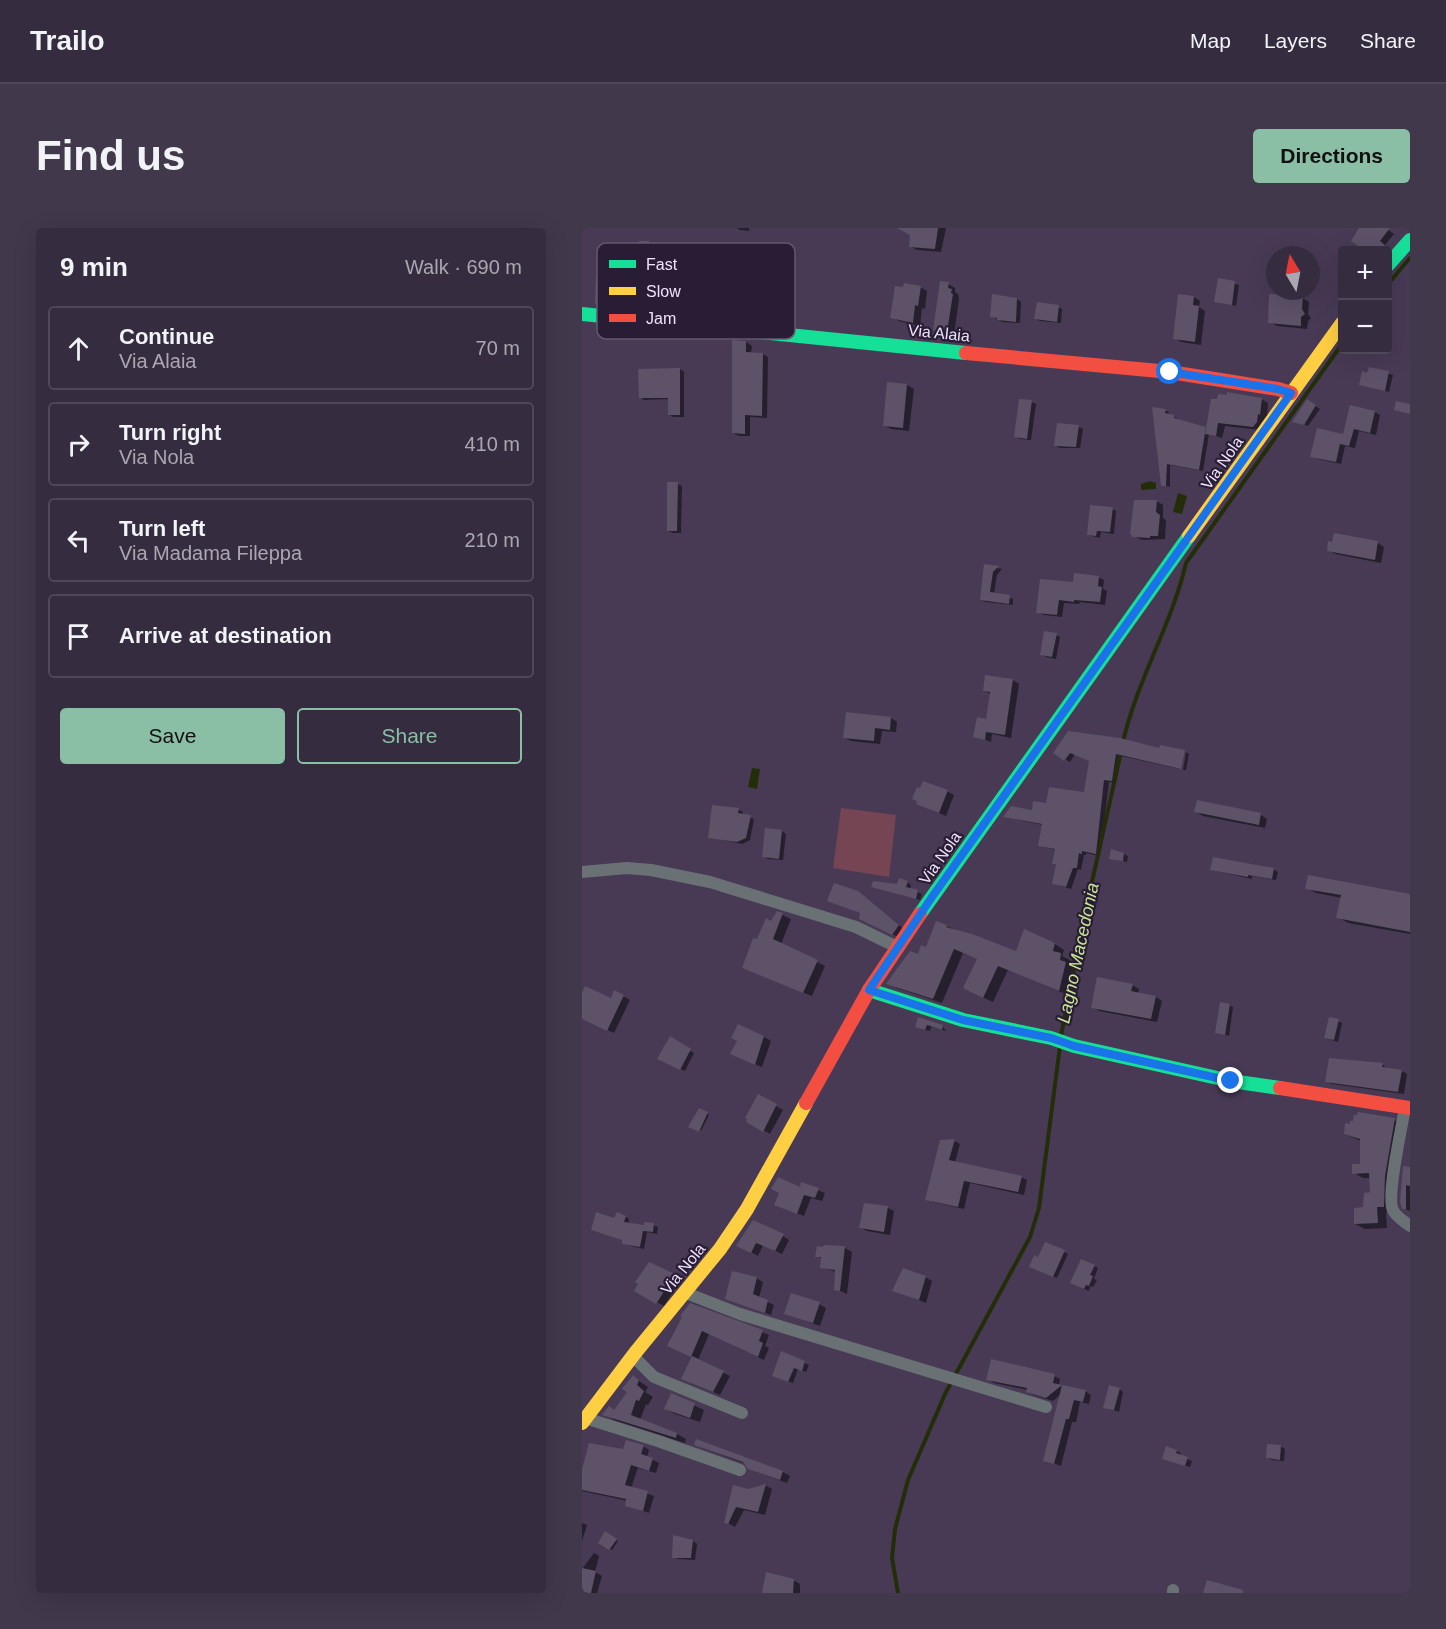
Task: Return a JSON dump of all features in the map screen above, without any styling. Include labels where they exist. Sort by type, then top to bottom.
[{"type":"street","points":[[1392,260],[1410,240]]},
{"type":"street","name":"Via Alaia","points":[[582,314],[597,315]]},
{"type":"street","name":"Via Nola","points":[[584,1421],[634,1353],[686,1293],[720,1249],[747,1209],[869,990],[897,947],[1338,328]]},
{"type":"street","name":"Via Alaia","points":[[795,335],[1170,372],[1291,393]]},
{"type":"street","points":[[582,872],[627,868],[651,870],[710,882],[856,927],[897,947]]},
{"type":"street","points":[[869,990],[963,1020],[1042,1036],[1074,1046],[1231,1081],[1407,1108],[1394,1168],[1391,1207],[1394,1213],[1410,1226]]},
{"type":"street","points":[[686,1293],[740,1314],[1046,1407]]},
{"type":"street","points":[[634,1353],[637,1360],[654,1377],[742,1413]]},
{"type":"street","points":[[584,1421],[658,1440],[740,1470]]},
{"type":"shaded area","points":[[1150,481],[1156,483],[1156,489],[1141,490],[1141,484]]},
{"type":"shaded area","points":[[1178,493],[1187,496],[1182,514],[1173,512]]},
{"type":"shaded area","points":[[752,768],[760,769],[757,789],[748,787]]},
{"type":"shaded area","points":[[841,808],[896,815],[889,877],[833,868]]},
{"type":"building","points":[[897,228],[938,228],[935,249],[909,247],[910,235]]},
{"type":"building","points":[[1359,228],[1390,228],[1380,241],[1386,246],[1358,246],[1351,241]]},
{"type":"building","points":[[596,276],[597,276],[597,304],[595,304]]},
{"type":"building","points":[[1218,278],[1235,281],[1232,305],[1214,302]]},
{"type":"building","points":[[940,281],[949,282],[948,288],[952,289],[953,294],[947,332],[933,330]]},
{"type":"building","points":[[904,283],[921,286],[918,306],[915,305],[913,323],[890,318],[895,286],[903,287]]},
{"type":"building","points":[[992,294],[1017,298],[1016,322],[990,317]]},
{"type":"building","points":[[1178,294],[1194,296],[1193,305],[1199,306],[1195,342],[1173,339]]},
{"type":"building","points":[[1269,300],[1303,300],[1302,309],[1305,314],[1301,317],[1301,326],[1268,323]]},
{"type":"building","points":[[1037,302],[1059,305],[1057,322],[1034,319]]},
{"type":"building","points":[[732,340],[746,341],[746,352],[763,353],[762,416],[745,415],[745,434],[732,433]]},
{"type":"building","points":[[1369,367],[1389,371],[1385,391],[1359,385],[1362,371],[1367,373]]},
{"type":"building","points":[[680,368],[680,415],[668,415],[668,398],[639,398],[638,369]]},
{"type":"building","points":[[887,382],[907,384],[903,428],[883,426]]},
{"type":"building","points":[[1227,392],[1262,398],[1257,422],[1253,427],[1218,423],[1216,436],[1205,434],[1211,399],[1217,399],[1218,394],[1227,395]]},
{"type":"building","points":[[1019,399],[1032,400],[1027,439],[1014,437]]},
{"type":"building","points":[[1307,399],[1316,405],[1304,425],[1292,422]]},
{"type":"building","points":[[1396,401],[1410,404],[1410,414],[1394,410]]},
{"type":"building","points":[[1350,405],[1375,411],[1370,433],[1354,429],[1349,446],[1340,444],[1336,462],[1310,457],[1317,428],[1343,434]]},
{"type":"building","points":[[1152,407],[1166,409],[1165,413],[1174,415],[1174,418],[1206,427],[1199,470],[1167,464],[1166,486],[1161,486]]},
{"type":"building","points":[[1057,423],[1079,425],[1076,447],[1054,446]]},
{"type":"building","points":[[667,482],[678,482],[677,531],[667,531]]},
{"type":"building","points":[[1134,500],[1157,500],[1156,512],[1160,515],[1158,536],[1133,537],[1130,534]]},
{"type":"building","points":[[1090,505],[1113,507],[1110,532],[1097,531],[1096,536],[1087,535]]},
{"type":"building","points":[[1334,533],[1378,541],[1375,560],[1327,551],[1328,541],[1332,542]]},
{"type":"building","points":[[984,564],[999,566],[993,572],[990,592],[1010,595],[1009,604],[980,600]]},
{"type":"building","points":[[1074,573],[1099,576],[1098,586],[1102,587],[1100,602],[1059,600],[1057,615],[1036,613],[1040,579],[1073,582]]},
{"type":"building","points":[[1044,631],[1057,633],[1052,657],[1040,655]]},
{"type":"building","points":[[985,675],[1013,679],[1005,735],[986,732],[985,740],[973,737],[977,717],[986,719],[990,692],[983,691]]},
{"type":"building","points":[[846,712],[891,717],[890,730],[875,728],[874,741],[843,738]]},
{"type":"building","points":[[1068,731],[1120,738],[1159,748],[1160,745],[1185,750],[1181,769],[1116,754],[1112,781],[1104,780],[1096,854],[1082,851],[1082,854],[1079,853],[1077,868],[1073,868],[1066,887],[1052,884],[1056,864],[1052,864],[1055,849],[1038,846],[1042,824],[1003,817],[1011,806],[1032,810],[1033,801],[1046,803],[1049,787],[1084,792],[1089,761],[1070,753],[1064,761],[1053,753]]},
{"type":"building","points":[[923,781],[948,790],[939,813],[916,804],[917,801],[912,799],[917,787],[920,788]]},
{"type":"building","points":[[1197,800],[1261,813],[1259,825],[1194,812]]},
{"type":"building","points":[[712,805],[739,808],[738,813],[751,815],[746,838],[737,842],[708,838]]},
{"type":"building","points":[[765,828],[782,830],[779,859],[762,857]]},
{"type":"building","points":[[1111,849],[1124,853],[1123,861],[1109,859]]},
{"type":"building","points":[[1213,857],[1274,868],[1272,879],[1210,870]]},
{"type":"building","points":[[1308,875],[1410,894],[1410,932],[1336,918],[1341,895],[1305,889]]},
{"type":"building","points":[[899,878],[908,881],[906,887],[918,890],[916,899],[871,887],[873,881],[897,884]]},
{"type":"building","points":[[834,883],[858,891],[899,925],[892,935],[859,919],[860,913],[827,901]]},
{"type":"building","points":[[777,911],[783,913],[773,939],[818,960],[803,993],[742,968],[753,938],[757,939],[766,918],[771,921]]},
{"type":"building","points":[[936,921],[947,925],[946,927],[972,934],[1016,951],[1024,929],[1055,943],[1053,951],[1061,953],[1060,960],[1066,962],[1059,991],[998,966],[983,998],[963,988],[977,959],[954,949],[933,999],[886,984],[910,951],[918,954],[921,945],[926,947]]},
{"type":"building","points":[[1097,977],[1133,984],[1131,991],[1156,996],[1151,1019],[1091,1008]]},
{"type":"building","points":[[585,986],[611,998],[614,990],[624,995],[607,1031],[582,1019],[582,992]]},
{"type":"building","points":[[1220,1002],[1230,1004],[1225,1035],[1215,1033]]},
{"type":"building","points":[[918,1017],[943,1025],[942,1030],[927,1025],[925,1030],[915,1027]]},
{"type":"building","points":[[1329,1017],[1339,1019],[1334,1040],[1324,1038]]},
{"type":"building","points":[[738,1024],[764,1036],[755,1065],[730,1054],[737,1041],[731,1038]]},
{"type":"building","points":[[670,1036],[691,1049],[680,1070],[657,1059]]},
{"type":"building","points":[[1329,1058],[1383,1063],[1382,1067],[1402,1070],[1398,1092],[1325,1082]]},
{"type":"building","points":[[758,1094],[777,1104],[763,1132],[746,1122],[745,1118]]},
{"type":"building","points":[[699,1108],[708,1112],[699,1132],[688,1127]]},
{"type":"building","points":[[1358,1112],[1395,1118],[1385,1176],[1384,1207],[1377,1207],[1378,1223],[1354,1224],[1354,1208],[1363,1207],[1364,1193],[1370,1192],[1369,1173],[1352,1174],[1352,1164],[1360,1164],[1360,1139],[1344,1134],[1345,1123],[1350,1124]]},
{"type":"building","points":[[955,1139],[949,1160],[1022,1176],[1018,1192],[964,1181],[958,1207],[925,1200],[940,1140]]},
{"type":"building","points":[[1403,1166],[1410,1167],[1410,1186],[1406,1185],[1406,1209],[1402,1209],[1400,1202]]},
{"type":"building","points":[[778,1177],[800,1187],[801,1182],[819,1188],[815,1198],[804,1195],[797,1214],[774,1205],[779,1193],[771,1189]]},
{"type":"building","points":[[864,1203],[888,1206],[884,1232],[859,1228]]},
{"type":"building","points":[[596,1212],[614,1218],[617,1212],[626,1216],[624,1222],[644,1225],[644,1222],[654,1223],[653,1232],[643,1231],[640,1247],[622,1244],[622,1240],[591,1230]]},
{"type":"building","points":[[753,1220],[784,1234],[775,1251],[756,1243],[751,1253],[736,1246]]},
{"type":"building","points":[[1045,1242],[1065,1250],[1053,1277],[1029,1267],[1034,1255],[1038,1257]]},
{"type":"building","points":[[824,1245],[845,1246],[840,1291],[834,1290],[835,1270],[820,1268],[821,1257],[815,1257],[817,1246],[823,1247]]},
{"type":"building","points":[[1081,1259],[1095,1265],[1090,1275],[1093,1276],[1089,1286],[1086,1285],[1084,1289],[1070,1283]]},
{"type":"building","points":[[649,1262],[675,1274],[656,1304],[634,1291],[638,1284],[635,1282]]},
{"type":"building","points":[[903,1268],[926,1276],[919,1300],[892,1291]]},
{"type":"building","points":[[732,1271],[757,1277],[753,1294],[768,1300],[765,1313],[725,1299]]},
{"type":"building","points":[[791,1293],[820,1302],[813,1323],[784,1314]]},
{"type":"building","points":[[690,1303],[763,1330],[759,1341],[763,1343],[758,1357],[702,1331],[691,1357],[667,1346],[682,1317],[680,1316]]},
{"type":"building","points":[[781,1351],[805,1361],[802,1371],[794,1368],[788,1382],[772,1376]]},
{"type":"building","points":[[692,1356],[724,1371],[713,1392],[681,1379]]},
{"type":"building","points":[[991,1359],[1055,1374],[1053,1383],[1086,1390],[1083,1402],[1074,1400],[1069,1419],[1066,1419],[1054,1464],[1043,1461],[1062,1385],[1046,1398],[1026,1392],[1027,1388],[986,1380]]},
{"type":"building","points":[[633,1375],[639,1380],[637,1385],[644,1391],[639,1401],[636,1400],[631,1415],[677,1433],[676,1438],[602,1415],[609,1406],[614,1410],[627,1392],[622,1389]]},
{"type":"building","points":[[1109,1385],[1120,1388],[1114,1410],[1103,1408]]},
{"type":"building","points":[[671,1393],[695,1403],[690,1418],[664,1409]]},
{"type":"building","points":[[696,1439],[783,1471],[780,1480],[748,1469],[743,1462],[694,1445]]},
{"type":"building","points":[[626,1440],[644,1445],[641,1454],[653,1458],[649,1471],[631,1465],[625,1485],[648,1491],[643,1511],[625,1506],[626,1499],[582,1490],[582,1469],[589,1443],[623,1449]]},
{"type":"building","points":[[1267,1444],[1281,1445],[1280,1460],[1266,1458]]},
{"type":"building","points":[[1166,1446],[1188,1457],[1185,1466],[1162,1459]]},
{"type":"building","points":[[766,1484],[758,1512],[736,1507],[728,1524],[724,1523],[733,1485],[748,1489]]},
{"type":"building","points":[[605,1531],[617,1539],[609,1550],[598,1543]]},
{"type":"building","points":[[673,1535],[693,1540],[691,1558],[672,1558]]},
{"type":"building","points":[[582,1568],[596,1571],[591,1593],[582,1593]]},
{"type":"building","points":[[766,1572],[794,1579],[793,1593],[762,1593]]},
{"type":"building","points":[[1207,1580],[1243,1590],[1243,1593],[1203,1593]]},
{"type":"waterway","name":"Lagno Macedonia","points":[[1392,279],[1410,258]]},
{"type":"waterway","name":"Lagno Macedonia","points":[[1123,742],[1137,696],[1172,608],[1186,563],[1338,350]]},
{"type":"waterway","name":"Lagno Macedonia","points":[[1061,1036],[1085,913],[1121,752]]},
{"type":"waterway","name":"Lagno Macedonia","points":[[898,1593],[892,1558],[895,1529],[908,1480],[945,1394],[1030,1237],[1039,1208],[1060,1046]]},
{"type":"traffic: fast","points":[[1392,260],[1410,240]]},
{"type":"traffic: fast","points":[[582,314],[597,316]]},
{"type":"traffic: fast","points":[[795,336],[966,353]]},
{"type":"traffic: fast","points":[[920,914],[1189,536]]},
{"type":"traffic: fast","points":[[869,990],[963,1020],[1051,1038],[1074,1046],[1231,1081],[1280,1088]]},
{"type":"traffic: slow","points":[[1189,536],[1338,329]]},
{"type":"traffic: slow","points":[[582,1423],[635,1353],[720,1249],[747,1209],[806,1103]]},
{"type":"traffic: jam","points":[[966,353],[1170,372],[1291,393]]},
{"type":"traffic: jam","points":[[806,1103],[869,990],[920,914]]},
{"type":"traffic: jam","points":[[1280,1088],[1410,1108]]},
{"type":"route","points":[[1170,372],[1291,393],[932,897],[869,990],[963,1020],[1051,1038],[1074,1046],[1231,1081]]}]
